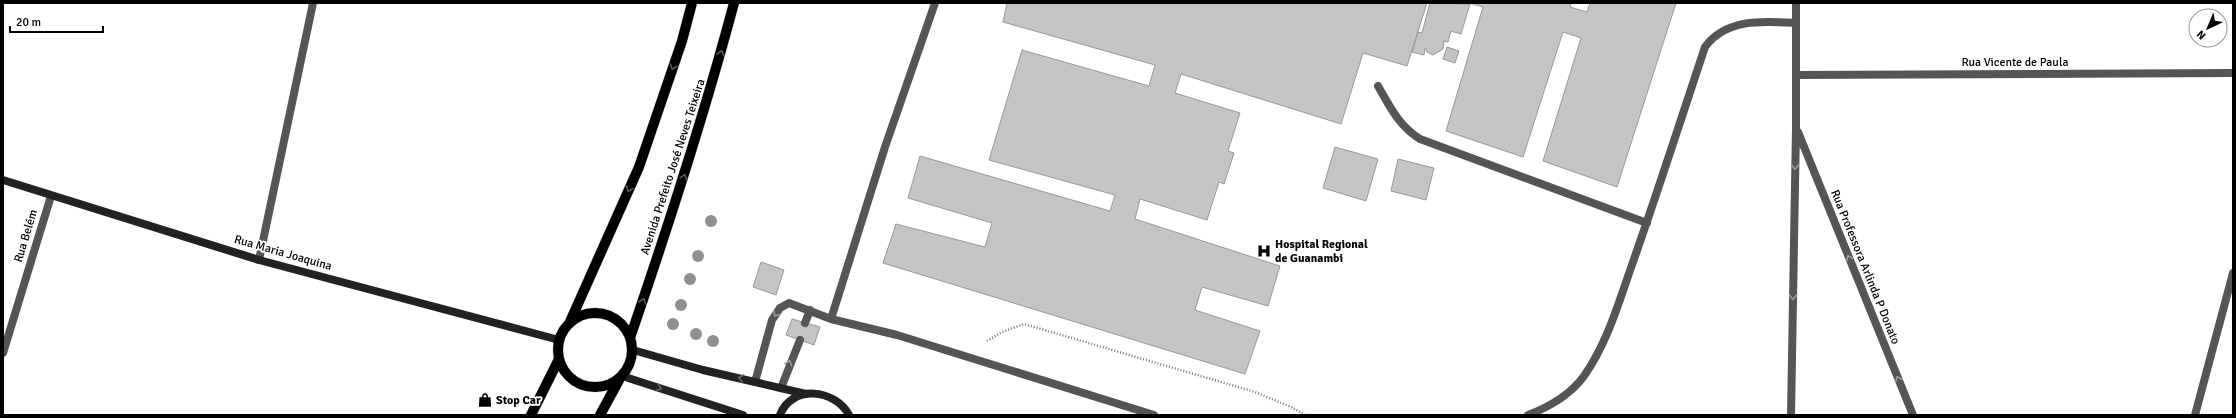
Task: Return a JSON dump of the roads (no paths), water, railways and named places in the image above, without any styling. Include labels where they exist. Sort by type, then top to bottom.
[{"type":"main road","points":[[531,415],[559,359],[559,340],[569,324],[639,167],[682,41],[692,3]]},
{"type":"main road","name":"Avenida Prefeito José Neves Teixeira","points":[[630,338],[676,206],[714,78],[734,3]]},
{"type":"main road","points":[[569,324],[585,315],[595,313],[605,315],[614,319],[624,327],[630,338],[632,350],[631,361],[600,415]]},
{"type":"main road","points":[[559,359],[572,379],[586,387],[607,386],[620,378]]},
{"type":"street","points":[[259,260],[313,3]]},
{"type":"street","points":[[831,319],[885,147],[935,3]]},
{"type":"street","name":"Rua Professora Arlinda P Donato","points":[[1791,415],[1796,128],[1796,3]]},
{"type":"street","points":[[1528,415],[1546,407],[1572,388],[1584,376],[1607,336],[1647,223],[1705,48],[1711,39],[1730,27],[1754,22],[1796,23]]},
{"type":"street","name":"Rua Vicente de Paula","points":[[1796,75],[2233,73]]},
{"type":"street","points":[[1378,86],[1396,117],[1407,131],[1420,139],[1647,223]]},
{"type":"street","name":"Rua Professora Arlinda P Donato","points":[[1796,128],[1912,415]]},
{"type":"street","name":"Rua Maria Joaquina","points":[[3,180],[259,260],[559,340]]},
{"type":"street","name":"Rua Belém","points":[[3,353],[51,196]]},
{"type":"street","points":[[2195,415],[2233,273]]},
{"type":"street","points":[[755,382],[772,320],[780,308],[789,303],[831,319],[897,335],[1154,415]]},
{"type":"street","points":[[805,323],[810,310]]},
{"type":"street","points":[[781,388],[800,340]]},
{"type":"street","points":[[632,350],[703,370],[806,394],[817,393],[828,396],[838,401],[848,415]]},
{"type":"street","points":[[620,378],[743,415]]},
{"type":"street","points":[[780,415],[787,404],[806,394]]},
{"type":"place","name":"Hospital Regional de Guanambi","points":[[1264,251]]},
{"type":"place","name":"Stop Car","points":[[485,400]]}]
